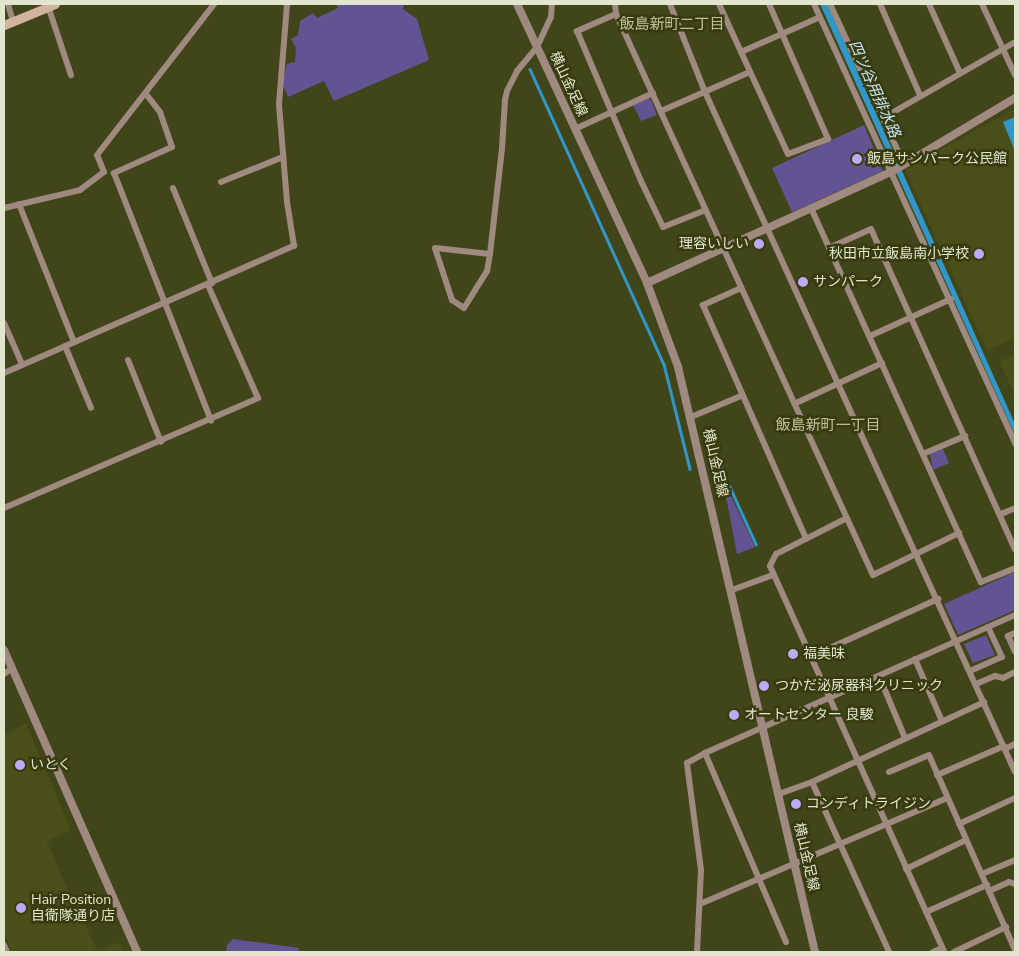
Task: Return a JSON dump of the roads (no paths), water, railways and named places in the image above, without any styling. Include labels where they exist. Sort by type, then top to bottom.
[{"type":"main road","points":[[4,24],[52,5]]},
{"type":"street","points":[[8,4],[13,21]]},
{"type":"street","points":[[4,208],[80,190],[104,172],[97,155],[214,4]]},
{"type":"street","points":[[4,373],[162,302],[210,284],[294,246],[283,157],[278,83],[287,4]]},
{"type":"street","name":"横山金足線","points":[[517,4],[647,283],[675,357],[732,590],[815,952]]},
{"type":"street","points":[[490,254],[436,248],[452,300],[464,308],[487,271],[490,254],[505,100],[517,71],[537,47],[551,17],[552,4]]},
{"type":"street","points":[[614,4],[616,14],[741,288],[796,403],[846,519],[873,575],[959,534]]},
{"type":"street","points":[[670,4],[704,92],[957,640],[1015,772]]},
{"type":"street","points":[[719,4],[788,154],[828,139],[769,4]]},
{"type":"street","points":[[814,4],[893,170],[1015,444]]},
{"type":"street","points":[[830,4],[903,165]]},
{"type":"street","points":[[880,4],[920,95]]},
{"type":"street","points":[[929,4],[960,73]]},
{"type":"street","points":[[982,4],[1015,75]]},
{"type":"street","points":[[52,5],[71,75]]},
{"type":"street","points":[[616,14],[577,31],[663,227],[706,210]]},
{"type":"street","points":[[741,52],[820,17]]},
{"type":"street","points":[[883,118],[1015,42]]},
{"type":"street","points":[[661,111],[750,72]]},
{"type":"street","points":[[575,129],[653,93]]},
{"type":"street","points":[[146,94],[160,112],[172,147],[114,172],[162,302],[211,421]]},
{"type":"street","points":[[647,283],[903,165],[1015,98]]},
{"type":"street","points":[[221,182],[283,157]]},
{"type":"street","points":[[4,508],[211,421],[258,398],[210,284],[173,188]]},
{"type":"street","points":[[18,204],[74,342]]},
{"type":"street","points":[[811,208],[981,582],[1015,568]]},
{"type":"street","points":[[829,248],[871,229],[1001,514],[1015,549]]},
{"type":"street","points":[[741,288],[703,305],[741,396],[806,538]]},
{"type":"street","points":[[870,336],[951,299]]},
{"type":"street","points":[[4,324],[22,364]]},
{"type":"street","points":[[65,346],[90,408]]},
{"type":"street","points":[[128,360],[161,442]]},
{"type":"street","points":[[796,403],[882,363]]},
{"type":"street","points":[[691,417],[741,396]]},
{"type":"street","points":[[923,454],[965,436]]},
{"type":"street","points":[[1001,514],[1015,508]]},
{"type":"street","points":[[846,519],[776,554],[770,566],[943,950],[933,952]]},
{"type":"street","points":[[732,590],[773,575]]},
{"type":"street","points":[[810,657],[938,599]]},
{"type":"street","points":[[697,952],[700,904],[699,835],[687,763],[705,753],[1015,614]]},
{"type":"street","points":[[970,671],[1002,657],[988,627]]},
{"type":"street","points":[[1015,633],[1008,636],[1015,652]]},
{"type":"street","points":[[4,650],[137,952]]},
{"type":"street","points":[[915,659],[942,722]]},
{"type":"street","points":[[4,674],[11,669]]},
{"type":"street","points":[[976,684],[995,676],[1003,678],[1015,672]]},
{"type":"street","points":[[879,676],[905,738]]},
{"type":"street","points":[[779,794],[812,782],[984,702]]},
{"type":"street","points":[[937,775],[1015,744]]},
{"type":"street","points":[[705,753],[786,942]]},
{"type":"street","points":[[889,772],[929,756],[1006,927],[1012,935],[1015,950]]},
{"type":"street","points":[[812,782],[890,952]]},
{"type":"street","points":[[700,904],[759,877],[947,798]]},
{"type":"street","points":[[959,824],[1015,798]]},
{"type":"street","points":[[906,869],[966,840]]},
{"type":"street","points":[[982,874],[1015,860]]},
{"type":"street","points":[[926,912],[988,888],[1009,882],[1015,884]]},
{"type":"street","points":[[954,952],[1006,927]]},
{"type":"street","points":[[4,945],[7,952]]},
{"type":"water","name":"四ツ谷用排水路","points":[[820,4],[827,4],[843,39],[1015,424],[1015,435]]},
{"type":"water","points":[[1015,117],[1015,148],[1014,149],[1003,122]]},
{"type":"waterway","points":[[530,69],[664,364],[690,469]]},
{"type":"waterway","points":[[721,467],[756,544]]},
{"type":"place","name":"飯島サンパーク公民館","points":[[857,159]]},
{"type":"place","name":"理容いしい","points":[[759,244]]},
{"type":"place","name":"秋田市立飯島南小学校","points":[[979,254]]},
{"type":"place","name":"サンパーク","points":[[803,282]]},
{"type":"place","name":"福美味","points":[[793,654]]},
{"type":"place","name":"つかだ泌尿器科クリニック","points":[[764,686]]},
{"type":"place","name":"オートセンター 良駿","points":[[734,715]]},
{"type":"place","name":"いとく","points":[[20,765]]},
{"type":"place","name":"コンディトライジン","points":[[796,804]]},
{"type":"place","name":"Hair Position 自衛隊通り店","points":[[21,908]]},
{"type":"district","name":"飯島新町二丁目","points":[[672,25]]},
{"type":"district","name":"飯島新町一丁目","points":[[828,426]]}]
